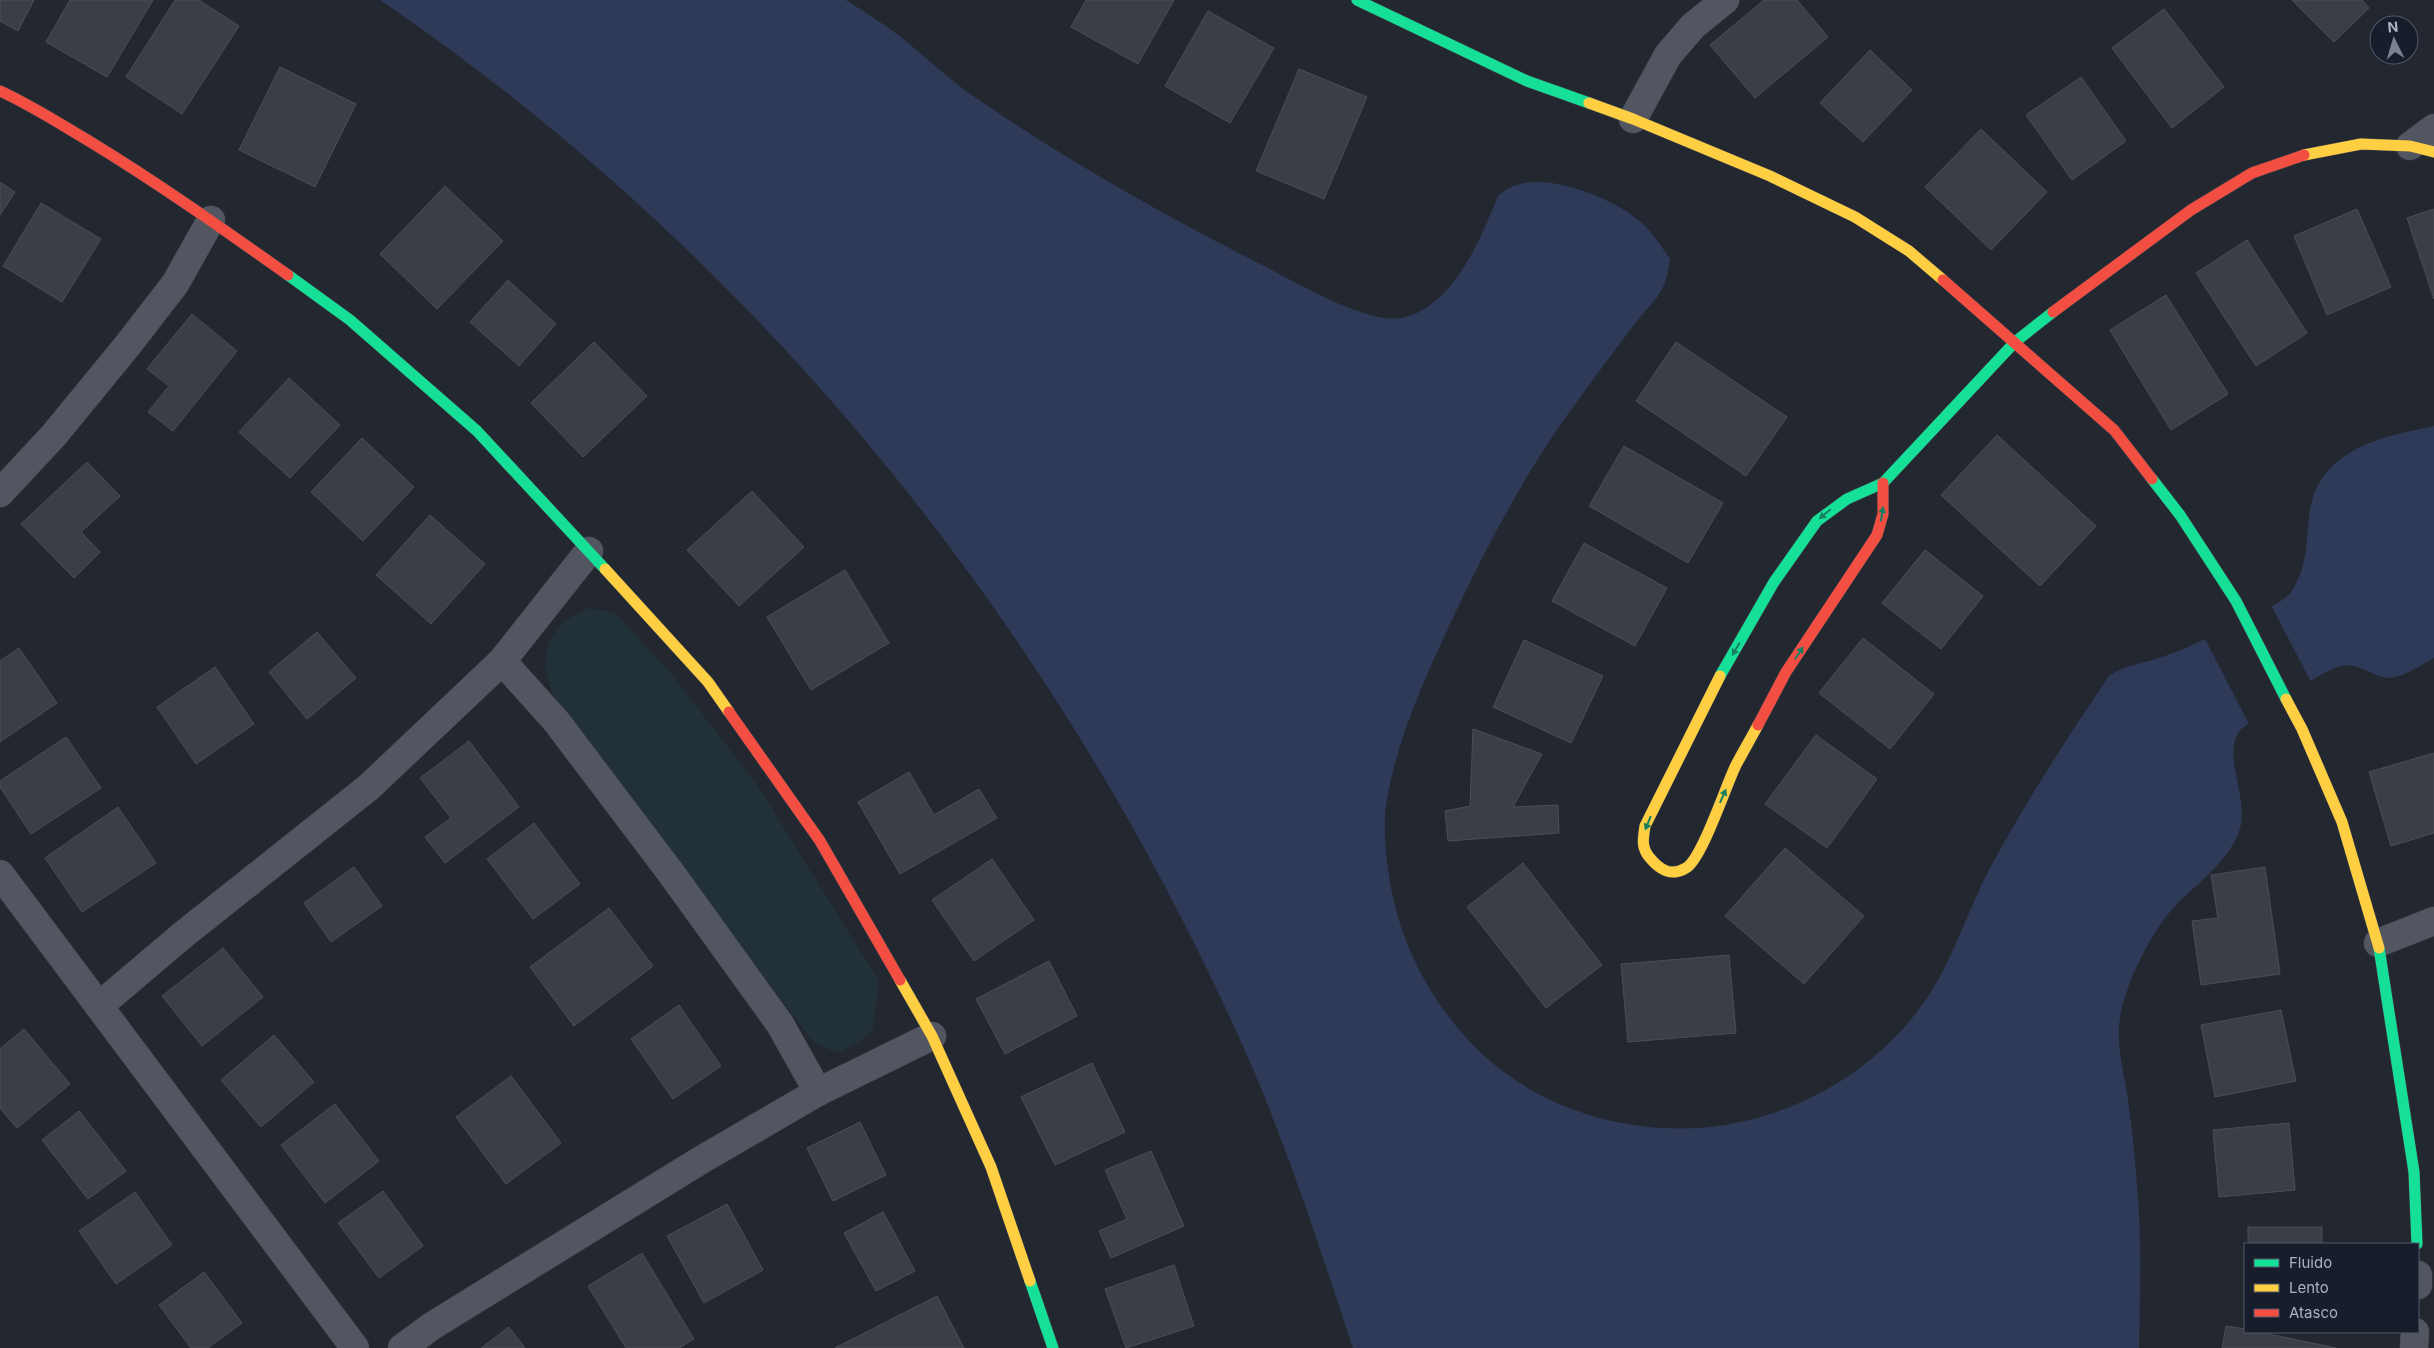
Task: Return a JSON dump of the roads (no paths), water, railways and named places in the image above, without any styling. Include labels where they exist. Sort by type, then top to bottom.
[{"type":"street","points":[[1358,0],[1527,81],[1633,118],[1770,176],[1855,216],[1908,251],[2114,430],[2180,515],[2236,601],[2302,729],[2342,822],[2378,943],[2414,1172],[2417,1243]]},
{"type":"street","points":[[1633,118],[1668,55],[1693,26],[1725,0]]},
{"type":"street","points":[[0,91],[26,103],[107,152],[211,220],[350,320],[470,425],[589,551],[708,682],[820,841],[932,1036],[991,1167],[1054,1348]]},
{"type":"street","points":[[1883,483],[1883,514],[1877,535],[1786,672],[1736,766],[1701,847],[1686,868],[1671,873],[1660,870],[1648,856],[1642,843],[1645,826],[1704,705],[1774,582],[1817,521],[1847,499],[1883,483],[2015,342],[2070,298],[2191,210],[2252,173],[2304,155],[2361,144],[2422,149],[2434,128]]},
{"type":"street","points":[[0,493],[54,435],[175,284],[211,220]]},
{"type":"street","points":[[99,1006],[199,922],[369,787],[502,661],[589,551]]},
{"type":"street","points":[[502,661],[556,721],[671,872],[780,1024],[818,1092]]},
{"type":"street","points":[[0,874],[355,1348]]},
{"type":"street","points":[[2378,943],[2434,921]]},
{"type":"street","points":[[402,1348],[432,1326],[545,1256],[818,1092],[932,1036]]},
{"type":"street","points":[[2414,1348],[2415,1333]]},
{"type":"water","points":[[380,0],[846,0],[897,34],[966,91],[1077,163],[1192,228],[1334,302],[1371,315],[1387,318],[1401,318],[1419,312],[1436,301],[1450,287],[1473,251],[1498,196],[1511,187],[1526,183],[1543,182],[1580,190],[1615,205],[1642,223],[1670,259],[1662,290],[1563,421],[1531,469],[1475,572],[1431,666],[1405,731],[1392,776],[1385,822],[1387,861],[1397,914],[1416,963],[1428,987],[1443,1009],[1478,1050],[1518,1082],[1563,1106],[1612,1121],[1663,1128],[1703,1127],[1743,1121],[1781,1110],[1818,1094],[1852,1074],[1883,1049],[1911,1020],[1934,987],[1950,957],[1983,881],[2005,841],[2109,676],[2129,666],[2186,648],[2285,598],[2294,588],[2303,565],[2312,501],[2320,483],[2331,468],[2345,456],[2378,440],[2434,426],[2434,658],[2406,673],[2389,678],[2347,665],[2330,670],[2304,685],[2241,729],[2235,740],[2233,752],[2242,807],[2242,821],[2238,834],[2226,855],[2174,907],[2160,925],[2148,944],[2129,985],[2120,1016],[2119,1042],[2131,1121],[2139,1206],[2139,1348],[1353,1348],[1273,1118],[1242,1044],[1167,889],[1081,741],[987,598],[883,462],[770,334],[649,213],[518,102]]}]
